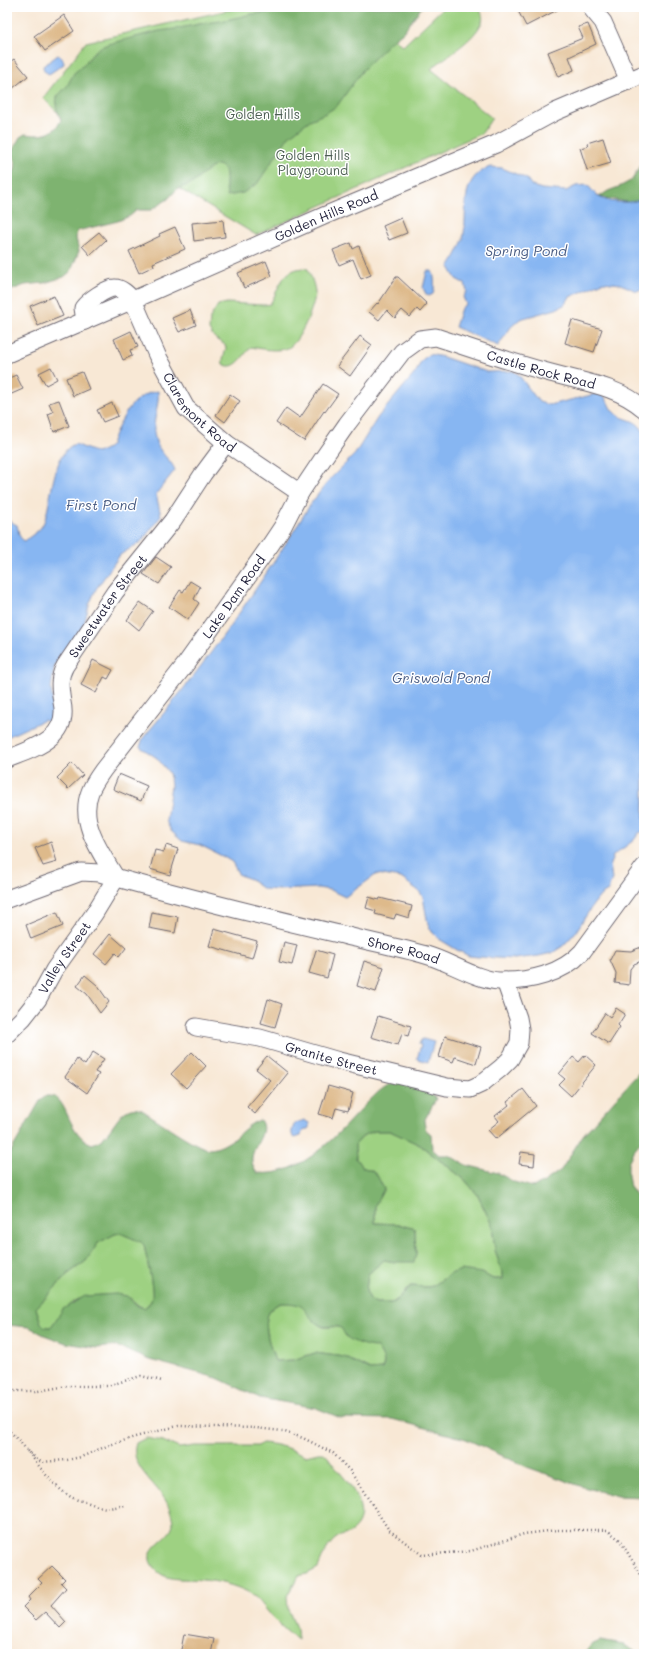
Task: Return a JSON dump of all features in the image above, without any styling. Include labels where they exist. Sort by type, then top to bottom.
[{"type":"street","points":[[593,10],[603,22],[637,77]]},
{"type":"street","name":"Golden Hills Road","points":[[7,354],[326,215],[501,142],[555,112],[637,77]]},
{"type":"street","name":"Claremont Road","points":[[133,300],[157,354],[182,401],[193,415],[226,444],[300,493]]},
{"type":"street","name":"Castle Rock Road","points":[[436,337],[548,372],[614,390],[644,409]]},
{"type":"street","name":"Lake Dam Road","points":[[116,878],[100,852],[90,831],[87,811],[90,791],[103,770],[185,665],[271,544],[283,526],[300,493],[347,424],[402,352],[420,340],[436,337]]},
{"type":"street","name":"Sweetwater Street","points":[[7,759],[43,743],[58,731],[64,718],[60,684],[62,672],[65,666],[115,592],[173,520],[203,474],[226,444]]},
{"type":"street","name":"Shore Road","points":[[7,900],[83,872],[100,873],[247,912],[426,954],[490,979],[505,981],[542,976],[570,964],[582,952],[644,868]]},
{"type":"street","name":"Valley Street","points":[[7,1034],[23,1018],[38,999],[54,970],[94,914],[116,878]]},
{"type":"street","name":"Granite Street","points":[[196,1027],[264,1039],[339,1061],[447,1087],[467,1089],[481,1084],[501,1068],[510,1059],[519,1043],[520,1029],[518,1018],[505,981]]},
{"type":"path","points":[[7,1394],[13,1391],[38,1391],[79,1385],[94,1387],[107,1386],[141,1376],[162,1381]]},
{"type":"path","points":[[26,1451],[41,1462],[67,1460],[81,1457],[107,1446],[135,1437],[178,1426],[256,1428],[282,1431],[303,1438],[332,1453],[350,1471],[389,1530],[422,1554],[471,1551],[524,1534],[557,1530],[607,1530],[620,1540],[644,1580]]},
{"type":"path","points":[[7,1429],[41,1470],[58,1488],[72,1498],[107,1509],[125,1505]]},
{"type":"green space","name":"Golden Hills","points":[[242,7],[353,7],[403,46],[444,7],[479,7],[483,18],[473,36],[431,69],[492,118],[482,133],[256,235],[65,120],[43,98],[86,42]]},
{"type":"green space","name":"Golden Hills","points":[[288,7],[422,7],[403,32],[390,42],[362,71],[337,106],[310,120],[289,136],[257,184],[243,193],[227,196],[226,172],[222,167],[216,165],[193,183],[177,189],[168,199],[151,210],[137,210],[130,216],[118,221],[77,231],[76,238],[79,251],[71,271],[64,277],[44,283],[25,285],[7,292],[7,178],[11,176],[15,170],[15,164],[11,153],[20,137],[25,134],[41,135],[55,129],[61,120],[56,107],[57,97],[67,86],[74,73],[85,64],[93,53],[99,48],[108,44],[159,31],[221,21],[252,14],[271,12]]},
{"type":"green space","points":[[644,159],[644,199],[632,203],[599,197],[608,191],[632,180]]},
{"type":"green space","points":[[296,269],[308,269],[314,284],[315,293],[306,324],[292,345],[288,348],[279,350],[251,347],[239,362],[232,366],[223,364],[226,347],[223,343],[216,339],[209,330],[210,318],[218,305],[227,303],[270,304],[286,276]]},
{"type":"green space","points":[[644,1067],[644,1138],[633,1151],[628,1164],[628,1176],[630,1187],[644,1205],[644,1497],[618,1496],[583,1487],[527,1467],[466,1439],[392,1419],[341,1418],[316,1408],[260,1398],[217,1378],[150,1360],[116,1346],[97,1348],[66,1343],[44,1335],[29,1327],[7,1325],[7,1158],[40,1101],[46,1096],[55,1097],[59,1101],[78,1134],[84,1140],[92,1144],[106,1135],[121,1115],[134,1109],[142,1110],[195,1144],[209,1149],[225,1144],[250,1125],[260,1120],[263,1126],[262,1132],[252,1158],[253,1165],[257,1173],[274,1173],[305,1161],[332,1139],[377,1093],[384,1087],[397,1082],[410,1084],[421,1088],[436,1098],[424,1121],[426,1130],[431,1134],[432,1149],[439,1155],[448,1155],[466,1165],[498,1173],[514,1182],[533,1187],[544,1182],[561,1170],[583,1135]],"holes":[[[375,1131],[390,1131],[420,1145],[464,1179],[477,1194],[492,1225],[495,1250],[502,1272],[502,1279],[493,1279],[482,1273],[461,1270],[450,1274],[433,1286],[411,1286],[392,1303],[376,1303],[370,1299],[366,1291],[368,1274],[384,1260],[395,1262],[414,1262],[416,1255],[415,1229],[398,1224],[375,1223],[375,1205],[384,1189],[377,1175],[362,1167],[356,1159],[355,1145],[364,1135]],[[120,1233],[141,1242],[144,1245],[152,1287],[152,1298],[150,1303],[144,1308],[138,1306],[127,1296],[116,1294],[85,1296],[63,1309],[51,1327],[45,1327],[41,1323],[36,1308],[68,1274],[86,1261],[98,1243]],[[282,1303],[297,1304],[301,1306],[312,1319],[320,1325],[325,1327],[339,1327],[349,1339],[365,1345],[376,1347],[384,1360],[382,1369],[370,1370],[344,1357],[315,1353],[293,1360],[275,1361],[266,1328],[269,1312],[274,1306]]]},
{"type":"green space","points":[[375,1131],[390,1131],[420,1145],[464,1179],[477,1194],[492,1225],[495,1250],[502,1272],[502,1279],[493,1279],[482,1273],[450,1274],[433,1286],[410,1286],[398,1299],[392,1303],[376,1303],[370,1299],[366,1291],[368,1274],[384,1260],[395,1262],[416,1255],[415,1229],[398,1224],[375,1223],[375,1205],[384,1189],[372,1171],[362,1167],[356,1159],[355,1145],[364,1135]]},
{"type":"green space","points":[[120,1233],[141,1242],[144,1245],[152,1287],[152,1298],[150,1303],[144,1308],[123,1295],[85,1297],[78,1299],[68,1306],[51,1327],[45,1327],[41,1323],[36,1308],[68,1274],[86,1261],[98,1243]]},
{"type":"green space","points":[[282,1303],[299,1304],[319,1325],[323,1327],[338,1327],[348,1332],[364,1344],[376,1347],[384,1360],[382,1369],[370,1370],[344,1357],[315,1353],[293,1360],[275,1361],[266,1328],[267,1319],[269,1312],[274,1306]]},
{"type":"green space","points":[[146,1438],[163,1441],[179,1448],[195,1446],[258,1446],[262,1443],[285,1447],[306,1456],[324,1453],[347,1481],[357,1498],[361,1516],[358,1524],[350,1532],[338,1537],[331,1543],[318,1568],[307,1574],[298,1576],[287,1596],[288,1609],[297,1630],[298,1640],[273,1618],[252,1594],[237,1587],[219,1582],[168,1577],[158,1572],[152,1565],[150,1558],[151,1552],[154,1547],[169,1533],[173,1526],[173,1522],[171,1513],[162,1495],[142,1470],[137,1461],[135,1452],[136,1443]]},
{"type":"green space","points":[[600,1641],[624,1645],[640,1654],[584,1654],[591,1645]]},
{"type":"water","points":[[58,55],[63,59],[64,64],[49,74],[44,71],[43,66]]},
{"type":"water","name":"Spring Pond","points":[[490,167],[502,168],[527,179],[532,186],[542,189],[566,191],[576,186],[587,185],[595,194],[606,200],[628,202],[644,199],[644,289],[636,291],[621,284],[603,282],[570,297],[564,305],[556,309],[520,319],[511,327],[498,346],[455,327],[461,308],[466,304],[463,297],[467,291],[465,284],[456,279],[449,267],[459,250],[463,239],[465,229],[466,197],[469,188],[473,180],[480,172]]},
{"type":"water","points":[[427,271],[432,271],[434,279],[433,294],[429,296],[423,288]]},
{"type":"water","name":"Griswold Pond","points":[[429,354],[443,357],[487,372],[513,371],[518,374],[539,402],[549,405],[600,393],[615,413],[634,422],[641,427],[644,432],[644,831],[639,833],[634,840],[613,856],[610,864],[612,879],[608,891],[600,896],[575,933],[563,946],[552,953],[539,956],[515,959],[478,957],[469,956],[457,950],[439,939],[433,933],[428,925],[423,897],[419,891],[401,878],[377,874],[345,897],[330,890],[318,888],[278,890],[263,889],[248,878],[239,875],[232,862],[200,845],[182,841],[171,831],[166,821],[171,785],[169,773],[157,758],[140,747],[143,738],[211,653],[253,593],[312,502],[330,479],[355,454],[378,417],[416,372],[421,361]]},
{"type":"water","name":"First Pond","points":[[158,391],[158,403],[154,426],[155,438],[159,448],[171,462],[175,470],[156,494],[161,516],[142,541],[120,555],[96,589],[89,605],[83,628],[61,654],[54,668],[51,689],[54,709],[49,723],[44,720],[7,737],[7,520],[17,525],[20,536],[25,541],[38,531],[44,522],[47,513],[57,467],[67,449],[75,444],[97,453],[108,448],[111,445],[113,437],[125,414],[135,401],[149,393]]},
{"type":"water","points":[[423,1039],[434,1042],[428,1062],[417,1059],[421,1045],[419,1044]]},
{"type":"water","points":[[304,1120],[309,1123],[309,1128],[302,1132],[301,1136],[295,1138],[292,1133],[294,1124]]},
{"type":"building","points":[[516,7],[563,7],[526,26]]},
{"type":"building","points":[[64,15],[74,31],[45,51],[34,36]]},
{"type":"building","points":[[588,24],[596,44],[569,57],[574,70],[558,77],[548,52],[583,38],[578,27]]},
{"type":"building","points":[[14,59],[28,76],[7,93],[7,64]]},
{"type":"building","points":[[603,138],[611,163],[587,170],[580,148],[588,146],[587,143]]},
{"type":"building","points":[[401,218],[407,233],[389,240],[383,226]]},
{"type":"building","points":[[223,220],[225,237],[194,241],[192,223]]},
{"type":"building","points":[[175,227],[185,249],[153,263],[154,266],[139,273],[129,251]]},
{"type":"building","points":[[99,232],[106,240],[90,255],[82,246]]},
{"type":"building","points":[[351,243],[353,249],[359,246],[371,275],[361,279],[353,259],[339,265],[333,250]]},
{"type":"building","points":[[266,261],[272,276],[244,288],[238,273]]},
{"type":"building","points":[[396,277],[398,277],[427,304],[420,312],[417,309],[410,317],[402,310],[395,318],[387,310],[379,320],[369,312],[377,303],[378,304]]},
{"type":"building","points":[[54,296],[63,316],[38,326],[30,306]]},
{"type":"building","points":[[190,310],[196,325],[179,332],[172,318]]},
{"type":"building","points":[[572,320],[602,329],[594,352],[565,343]]},
{"type":"building","points":[[131,331],[138,347],[130,350],[132,356],[123,360],[114,339]]},
{"type":"building","points":[[360,336],[372,345],[350,376],[337,366]]},
{"type":"building","points":[[51,367],[57,379],[46,385],[39,373]]},
{"type":"building","points":[[82,372],[89,389],[73,396],[66,378]]},
{"type":"building","points":[[16,375],[23,389],[7,396],[7,379]]},
{"type":"building","points":[[323,384],[338,394],[325,412],[324,411],[304,441],[276,423],[286,408],[300,418]]},
{"type":"building","points":[[230,394],[240,401],[225,422],[216,415]]},
{"type":"building","points":[[59,400],[69,426],[54,432],[48,414],[53,412],[49,403]]},
{"type":"building","points":[[112,403],[118,416],[103,422],[97,410]]},
{"type":"building","points":[[156,557],[171,567],[159,584],[143,574]]},
{"type":"building","points":[[190,581],[200,587],[194,599],[199,603],[188,620],[169,607],[180,590],[183,592]]},
{"type":"building","points":[[140,602],[153,611],[139,630],[127,620]]},
{"type":"building","points":[[93,660],[113,670],[108,679],[104,677],[96,693],[81,685]]},
{"type":"building","points":[[72,763],[83,775],[68,789],[57,778]]},
{"type":"building","points":[[119,774],[147,786],[141,801],[113,789]]},
{"type":"building","points":[[51,842],[57,862],[43,866],[35,848]]},
{"type":"building","points":[[166,845],[178,849],[170,875],[150,869],[155,850],[164,852]]},
{"type":"building","points":[[369,897],[379,900],[380,898],[412,906],[409,918],[396,914],[394,919],[375,914],[376,911],[366,908]]},
{"type":"building","points":[[57,912],[63,926],[31,939],[26,925]]},
{"type":"building","points":[[152,912],[178,917],[175,933],[149,928]]},
{"type":"building","points":[[214,929],[257,941],[252,958],[209,946]]},
{"type":"building","points":[[110,934],[126,948],[119,957],[115,953],[106,964],[94,954]]},
{"type":"building","points":[[284,942],[297,945],[292,965],[279,962]]},
{"type":"building","points":[[644,946],[644,960],[634,964],[630,969],[629,985],[615,983],[616,973],[610,960],[615,950],[631,951]]},
{"type":"building","points":[[316,950],[333,955],[327,978],[309,973]]},
{"type":"building","points":[[364,961],[384,967],[376,992],[357,986]]},
{"type":"building","points":[[85,975],[97,985],[109,1002],[100,1013],[87,994],[77,986]]},
{"type":"building","points":[[268,999],[282,1004],[275,1027],[261,1023]]},
{"type":"building","points":[[616,1008],[625,1014],[618,1025],[620,1027],[609,1044],[592,1033],[605,1013],[610,1017]]},
{"type":"building","points":[[378,1016],[411,1026],[408,1036],[402,1034],[398,1045],[371,1037]]},
{"type":"building","points":[[445,1036],[481,1047],[476,1064],[455,1057],[453,1062],[439,1057]]},
{"type":"building","points":[[93,1052],[104,1059],[95,1072],[99,1074],[87,1093],[65,1077],[77,1059],[85,1065]]},
{"type":"building","points":[[192,1052],[206,1066],[186,1088],[171,1074]]},
{"type":"building","points":[[585,1055],[596,1065],[571,1096],[559,1085],[565,1079],[559,1074],[573,1057],[579,1062]]},
{"type":"building","points":[[267,1056],[288,1073],[255,1114],[247,1107],[270,1080],[256,1069]]},
{"type":"building","points":[[328,1086],[353,1093],[348,1111],[336,1108],[333,1118],[319,1114]]},
{"type":"building","points":[[523,1089],[536,1106],[496,1139],[488,1130],[499,1121],[495,1116],[509,1105],[507,1102]]},
{"type":"building","points":[[521,1152],[535,1154],[534,1166],[519,1164]]},
{"type":"building","points":[[52,1566],[65,1579],[61,1583],[66,1588],[51,1605],[66,1622],[60,1628],[45,1612],[36,1620],[23,1607],[30,1600],[28,1597],[42,1583],[38,1579]]},
{"type":"building","points":[[184,1634],[214,1639],[211,1654],[195,1654],[181,1650]]},
{"type":"park label","name":"Golden Hills Playground","points":[[313,162]]}]
